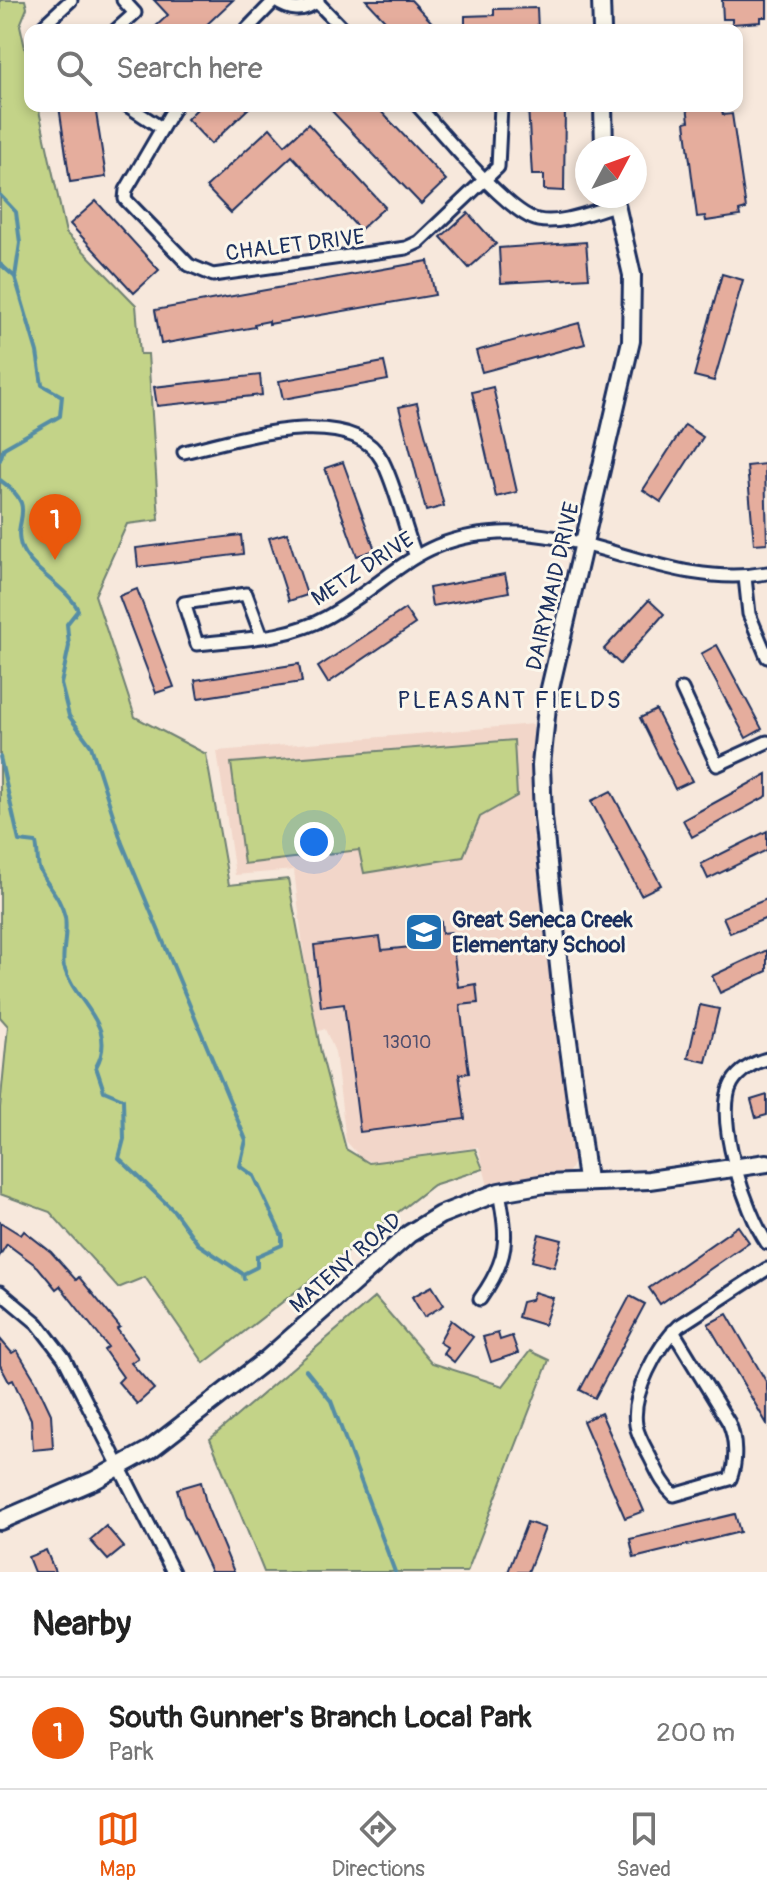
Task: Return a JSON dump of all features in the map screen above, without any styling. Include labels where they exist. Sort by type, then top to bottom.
[{"type":"street","points":[[45,24],[71,0]]},
{"type":"street","points":[[123,0],[135,13],[123,24]]},
{"type":"street","points":[[252,24],[274,0],[294,10],[317,1],[338,24]]},
{"type":"street","points":[[601,0],[602,24]]},
{"type":"street","points":[[137,112],[160,127]]},
{"type":"street","name":"CHALET DRIVE","points":[[171,112],[126,190],[125,199],[189,265],[213,275],[406,248],[419,242],[485,179]]},
{"type":"street","points":[[424,112],[485,179],[525,215],[539,220],[555,220],[591,208]]},
{"type":"street","points":[[485,179],[498,167],[501,112]]},
{"type":"street","points":[[603,112],[604,136]]},
{"type":"street","name":"DAIRYMAID DRIVE","points":[[587,1180],[563,1004],[543,817],[541,765],[548,697],[631,341],[632,275],[617,208]]},
{"type":"street","points":[[184,452],[256,434],[329,429],[352,433],[369,444],[381,459],[415,554]]},
{"type":"street","name":"METZ DRIVE","points":[[262,637],[246,594],[184,603],[197,644],[262,637],[303,628],[327,617],[415,554],[441,543],[499,533],[542,536],[685,573],[745,577],[767,573]]},
{"type":"street","points":[[745,577],[749,614],[767,657]]},
{"type":"street","points":[[682,689],[717,765],[767,742]]},
{"type":"street","points":[[767,1059],[739,1074],[731,1085],[727,1100],[735,1169],[747,1208],[767,1243]]},
{"type":"street","name":"MATENY ROAD","points":[[0,1521],[151,1449],[195,1417],[409,1234],[440,1215],[499,1192],[587,1180],[649,1180],[767,1163]]},
{"type":"street","points":[[480,1299],[498,1273],[504,1256],[505,1227],[499,1192]]},
{"type":"street","points":[[673,1331],[729,1423],[733,1433],[734,1471],[730,1479],[719,1485],[674,1495],[665,1487],[636,1425],[636,1411],[652,1360],[673,1331],[767,1269]]},
{"type":"street","points":[[0,1292],[37,1323],[64,1358],[173,1572]]},
{"type":"shaded area","name":"Great Seneca Creek Elementary School","points":[[533,724],[531,818],[574,1162],[568,1174],[559,1177],[489,1190],[478,1147],[372,1162],[361,1158],[346,1141],[335,1052],[325,1029],[313,1033],[294,870],[235,875],[217,751]]},
{"type":"green space","points":[[0,0],[25,0],[27,8],[20,25],[24,43],[24,112],[39,112],[66,233],[136,305],[140,354],[148,354],[159,520],[127,524],[95,595],[135,717],[206,754],[229,885],[288,879],[321,1053],[346,1149],[369,1163],[475,1149],[483,1169],[433,1185],[204,1363],[145,1277],[118,1288],[50,1212],[0,1194],[0,1108],[8,1026],[0,1017]]},
{"type":"green space","points":[[514,740],[517,796],[480,817],[463,857],[364,873],[359,850],[244,864],[231,763]]},
{"type":"green space","points":[[375,1297],[432,1363],[503,1386],[530,1351],[549,1360],[467,1572],[264,1572],[210,1439]]},
{"type":"building","points":[[154,0],[233,0],[207,24],[158,24],[168,15]]},
{"type":"building","points":[[366,0],[411,0],[433,24],[388,24]]},
{"type":"building","points":[[722,0],[767,0],[767,17],[761,17],[761,22],[732,24],[732,19],[723,19]]},
{"type":"building","points":[[537,8],[538,24],[465,24],[465,16],[494,15],[494,9]]},
{"type":"building","points":[[60,112],[96,112],[106,177],[70,182]]},
{"type":"building","points":[[194,112],[245,112],[211,144],[187,119]]},
{"type":"building","points":[[333,112],[382,112],[446,180],[421,204]]},
{"type":"building","points":[[528,112],[565,112],[564,191],[544,190],[544,175],[532,175]]},
{"type":"building","points":[[688,112],[732,114],[746,209],[739,211],[740,216],[706,221],[705,216],[697,217],[685,122],[689,121]]},
{"type":"building","points":[[308,124],[385,207],[360,230],[292,156],[231,213],[206,187],[270,128],[285,145]]},
{"type":"building","points":[[96,201],[159,270],[134,293],[70,224]]},
{"type":"building","points":[[468,213],[496,244],[469,268],[441,237]]},
{"type":"building","points":[[586,242],[589,278],[501,283],[499,248]]},
{"type":"building","points":[[428,261],[435,295],[269,324],[269,321],[254,324],[255,327],[161,344],[155,310]]},
{"type":"building","points":[[722,274],[743,280],[714,381],[694,376]]},
{"type":"building","points":[[579,323],[585,344],[482,372],[476,351]]},
{"type":"building","points":[[384,362],[388,380],[283,399],[279,381]]},
{"type":"building","points":[[260,375],[262,395],[157,406],[154,387]]},
{"type":"building","points":[[493,387],[517,492],[496,497],[472,392]]},
{"type":"building","points":[[417,403],[444,506],[426,511],[399,407]]},
{"type":"building","points":[[685,425],[703,437],[661,502],[643,490]]},
{"type":"building","points":[[343,462],[375,550],[357,556],[325,468]]},
{"type":"building","points":[[765,464],[767,543],[754,544],[747,466]]},
{"type":"building","points":[[287,533],[307,595],[289,601],[269,538]]},
{"type":"building","points":[[241,535],[243,554],[138,567],[136,548]]},
{"type":"building","points":[[505,574],[509,592],[432,606],[429,588]]},
{"type":"building","points":[[137,589],[174,687],[156,693],[119,596]]},
{"type":"building","points":[[649,600],[664,614],[620,664],[604,649]]},
{"type":"building","points":[[405,609],[415,624],[328,683],[318,667]]},
{"type":"building","points":[[717,645],[762,729],[746,738],[701,654]]},
{"type":"building","points":[[299,664],[302,682],[198,698],[195,680]]},
{"type":"building","points":[[656,710],[692,781],[675,789],[640,718]]},
{"type":"building","points":[[767,774],[767,796],[692,837],[683,820]]},
{"type":"building","points":[[611,791],[661,885],[641,895],[591,801]]},
{"type":"building","points":[[767,831],[767,850],[708,879],[701,864]]},
{"type":"building","points":[[767,899],[767,918],[730,933],[723,917]]},
{"type":"building","points":[[441,921],[442,933],[451,932],[458,987],[476,984],[478,1003],[460,1005],[469,1073],[459,1074],[465,1119],[360,1132],[344,1004],[321,1007],[314,945],[380,937],[382,950],[411,947],[409,925]]},
{"type":"building","points":[[767,950],[767,971],[720,993],[712,976]]},
{"type":"building","points":[[700,1005],[719,1009],[706,1062],[688,1058]]},
{"type":"building","points":[[767,1095],[767,1115],[756,1118],[751,1100]]},
{"type":"building","points":[[0,1222],[21,1235],[24,1231],[51,1252],[76,1280],[79,1277],[120,1327],[117,1329],[138,1358],[131,1363],[154,1389],[137,1404],[118,1382],[123,1377],[104,1350],[108,1347],[60,1286],[56,1289],[38,1267],[7,1244],[0,1255]]},
{"type":"building","points":[[738,1226],[749,1242],[660,1304],[649,1288]]},
{"type":"building","points":[[539,1234],[562,1240],[554,1267],[532,1261]]},
{"type":"building","points":[[432,1286],[444,1305],[424,1317],[412,1297]]},
{"type":"building","points":[[534,1292],[553,1298],[544,1325],[518,1317],[522,1302],[531,1300]]},
{"type":"building","points":[[630,1296],[645,1304],[595,1398],[580,1390]]},
{"type":"building","points":[[727,1314],[767,1383],[767,1424],[708,1324]]},
{"type":"building","points":[[451,1320],[473,1337],[454,1362],[443,1353],[447,1347],[439,1342]]},
{"type":"building","points":[[498,1333],[500,1340],[512,1336],[518,1353],[491,1362],[483,1337]]},
{"type":"building","points":[[0,1339],[12,1353],[17,1350],[35,1380],[51,1414],[53,1448],[33,1450],[31,1419],[13,1380],[9,1382],[0,1365]]},
{"type":"building","points":[[601,1413],[644,1511],[625,1518],[583,1421]]},
{"type":"building","points":[[201,1482],[207,1507],[234,1572],[211,1572],[184,1514],[177,1489]]},
{"type":"building","points":[[735,1514],[740,1532],[634,1558],[630,1539]]},
{"type":"building","points":[[527,1522],[545,1528],[528,1572],[508,1572]]},
{"type":"building","points":[[106,1526],[124,1547],[108,1560],[90,1540]]},
{"type":"building","points":[[46,1550],[55,1572],[34,1572],[28,1557]]},
{"type":"waterway","points":[[0,195],[16,212],[20,243],[15,277],[37,352],[42,385],[62,396],[60,416],[4,448],[0,460]]},
{"type":"waterway","points":[[0,264],[15,277]]},
{"type":"waterway","points":[[0,480],[19,498],[22,506],[19,537],[25,554],[78,610],[67,624],[69,646],[61,684],[69,716],[91,746],[122,843],[246,1140],[240,1166],[254,1176],[282,1236],[282,1245],[257,1256],[257,1267],[243,1274]]},
{"type":"waterway","points":[[0,757],[19,841],[36,843],[39,868],[63,909],[66,923],[64,967],[99,1027],[102,1052],[96,1067],[104,1091],[123,1099],[124,1139],[119,1158],[174,1211],[198,1244],[243,1274],[244,1279]]},
{"type":"waterway","points":[[306,1370],[331,1401],[395,1572]]},
{"type":"place","name":"South Gunner's Branch Local Park","points":[[55,560]]},
{"type":"place","name":"Great Seneca Creek Elementary School","points":[[424,932]]},
{"type":"district","name":"PLEASANT FIELDS","points":[[510,700]]}]
